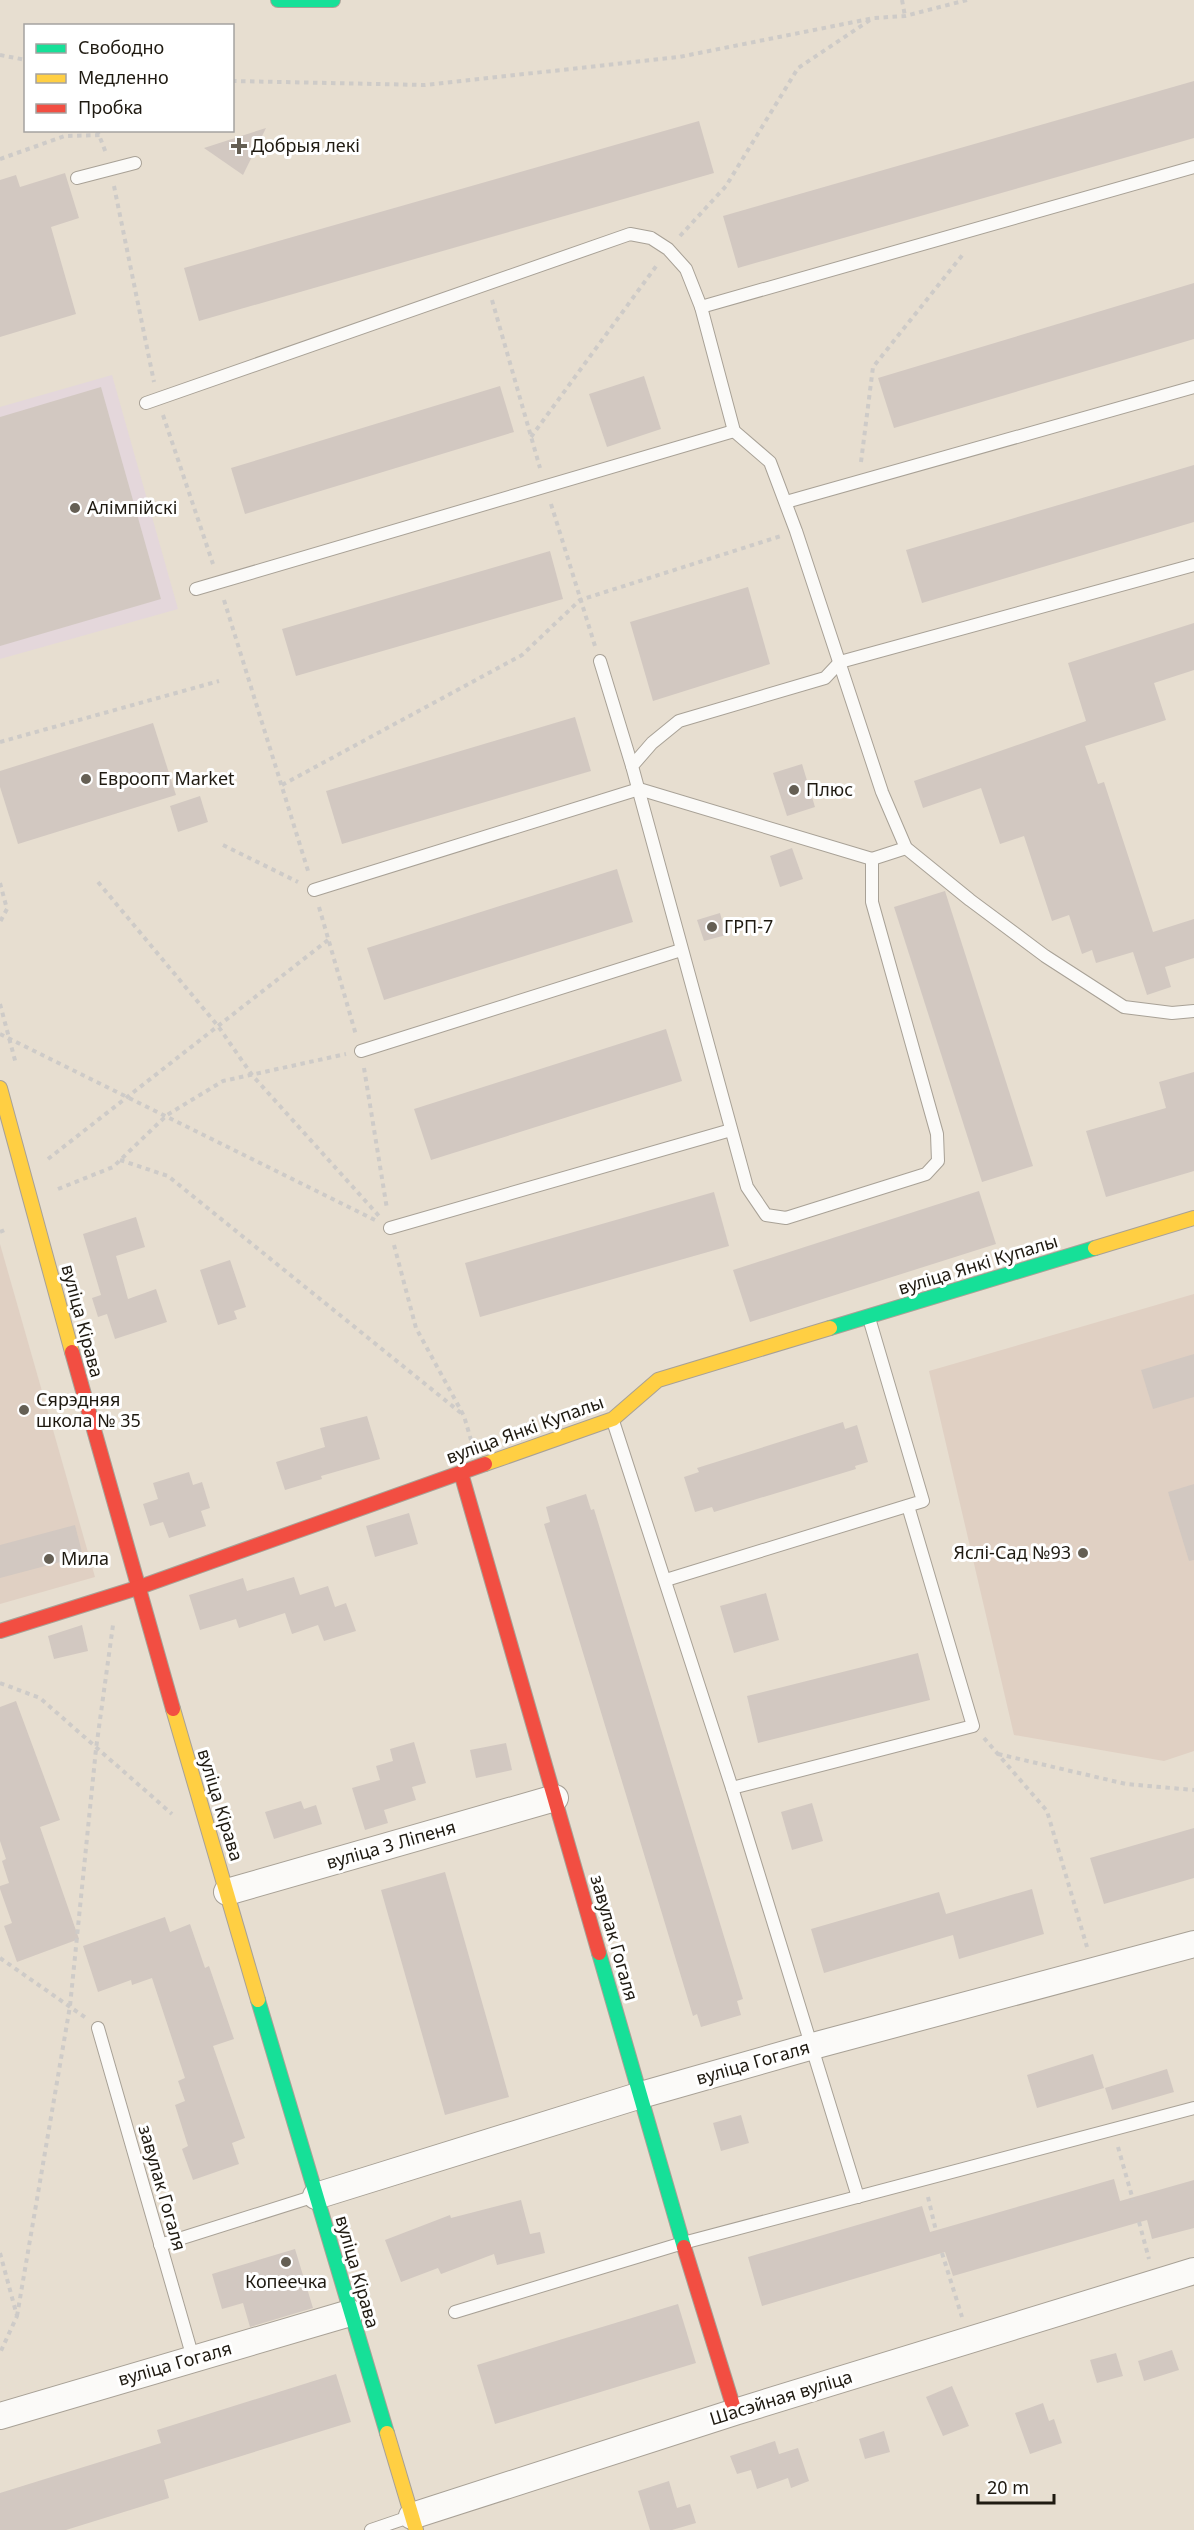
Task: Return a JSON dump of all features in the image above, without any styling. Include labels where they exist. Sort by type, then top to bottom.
[{"type":"street","points":[[278,0],[333,0]]},
{"type":"street","name":"вуліца Кірава","points":[[0,1088],[137,1588],[414,2523]]},
{"type":"street","name":"вуліца Янкі Купалы","points":[[0,1631],[137,1588],[613,1419],[658,1380],[1194,1218]]},
{"type":"street","name":"завулак Гогаля","points":[[461,1473],[683,2243],[735,2412]]},
{"type":"street","name":"вуліца 3 Ліпеня","points":[[227,1892],[555,1798]]},
{"type":"street","name":"вуліца Гогаля","points":[[316,2196],[641,2095],[813,2046],[1194,1944]]},
{"type":"street","name":"Шасэйная вуліца","points":[[414,2523],[735,2412],[1194,2271]]},
{"type":"street","name":"вуліца Гогаля","points":[[0,2415],[350,2313]]},
{"type":"lane","points":[[77,178],[135,163]]},
{"type":"lane","points":[[701,307],[1194,167]]},
{"type":"lane","points":[[152,401],[630,234],[651,238],[668,249],[686,269],[701,307],[735,431],[770,462],[796,531],[882,792],[906,848],[1045,956],[1124,1007],[1172,1013],[1194,1011]]},
{"type":"lane","points":[[786,502],[1194,387]]},
{"type":"lane","points":[[196,589],[735,431]]},
{"type":"lane","points":[[632,766],[652,743],[679,721],[825,678],[840,662],[1194,565]]},
{"type":"lane","points":[[600,661],[639,789],[747,1187],[766,1215],[786,1218],[927,1174],[938,1161],[937,1134],[872,902],[872,859]]},
{"type":"lane","points":[[314,890],[639,789],[872,859],[906,848]]},
{"type":"lane","points":[[361,1051],[681,950]]},
{"type":"lane","points":[[390,1228],[731,1130]]},
{"type":"lane","points":[[666,1580],[923,1501],[869,1318]]},
{"type":"lane","points":[[613,1419],[732,1788],[858,2197]]},
{"type":"lane","points":[[732,1788],[973,1726],[908,1506]]},
{"type":"lane","name":"завулак Гогаля","points":[[98,2028],[193,2358]]},
{"type":"lane","points":[[455,2312],[683,2243],[1194,2108]]},
{"type":"lane","points":[[160,2245],[316,2196]]},
{"type":"lane","name":"Шасэйная вуліца","points":[[370,2530],[414,2523]]},
{"type":"path","points":[[902,0],[905,16]]},
{"type":"path","points":[[234,81],[425,84],[679,57],[874,18],[905,16],[967,0]]},
{"type":"path","points":[[531,437],[668,249],[726,186],[798,68],[874,18]]},
{"type":"path","points":[[0,55],[24,60]]},
{"type":"path","points":[[98,132],[111,169],[152,401],[219,581],[361,1051],[390,1228],[416,1328],[464,1416],[480,1467]]},
{"type":"path","points":[[0,159],[65,136],[100,135]]},
{"type":"path","points":[[859,482],[873,367],[985,226]]},
{"type":"path","points":[[282,785],[522,655],[580,600],[796,531]]},
{"type":"path","points":[[0,742],[219,681]]},
{"type":"path","points":[[223,845],[314,890]]},
{"type":"path","points":[[98,882],[218,1026],[252,1074],[390,1228]]},
{"type":"path","points":[[0,883],[7,909],[0,922]]},
{"type":"path","points":[[43,1163],[329,940]]},
{"type":"path","points":[[0,1034],[129,1096],[390,1228]]},
{"type":"path","points":[[51,1192],[113,1167],[167,1115],[223,1081],[361,1051]]},
{"type":"path","points":[[120,1160],[168,1176],[464,1416]]},
{"type":"path","points":[[0,1232],[7,1229]]},
{"type":"path","points":[[0,2353],[17,2316],[70,2006],[96,1749],[118,1594]]},
{"type":"path","points":[[0,1683],[40,1698],[176,1817]]},
{"type":"path","points":[[973,1726],[1047,1811],[1094,1971]]},
{"type":"path","points":[[997,1754],[1126,1784],[1194,1790]]},
{"type":"path","points":[[0,1958],[98,2028]]},
{"type":"path","points":[[1113,2129],[1133,2200]]},
{"type":"path","points":[[924,2180],[936,2231]]},
{"type":"path","points":[[1139,2222],[1156,2283]]},
{"type":"path","points":[[0,2253],[17,2316]]},
{"type":"path","points":[[942,2253],[969,2341]]},
{"type":"shaded area","name":"Алімпійскі","points":[[112,375],[178,609],[0,659],[0,407]]},
{"type":"shaded area","name":"Сярэдняя школа № 35","points":[[0,1244],[95,1577],[0,1604]]},
{"type":"shaded area","name":"Яслі-Сад №93","points":[[1194,1294],[1194,1751],[1164,1761],[1014,1735],[929,1371]]},
{"type":"building","points":[[1194,81],[1194,138],[738,268],[723,216]]},
{"type":"building","points":[[699,121],[714,173],[199,321],[184,268]]},
{"type":"building","points":[[266,128],[243,175],[204,148]]},
{"type":"building","points":[[65,173],[79,218],[51,227],[76,314],[0,337],[0,180],[16,175],[20,187]]},
{"type":"building","points":[[1194,283],[1194,339],[894,428],[878,378]]},
{"type":"building","points":[[644,376],[661,429],[607,447],[589,394]]},
{"type":"building","points":[[500,386],[514,432],[245,514],[231,468]]},
{"type":"building","name":"Алімпійскі","points":[[101,387],[161,599],[0,646],[0,417]]},
{"type":"building","points":[[1194,465],[1194,522],[922,603],[906,550]]},
{"type":"building","points":[[550,551],[563,599],[296,676],[282,629]]},
{"type":"building","points":[[748,587],[770,664],[653,701],[630,622]]},
{"type":"building","points":[[1194,623],[1194,670],[1154,683],[1166,720],[1085,746],[1098,784],[1104,782],[1153,932],[1194,919],[1194,958],[1165,967],[1171,987],[1147,995],[1133,952],[1096,963],[1092,950],[1082,954],[1069,915],[1052,921],[1024,836],[1000,844],[981,788],[923,808],[914,781],[1086,721],[1068,663]]},
{"type":"building","points":[[575,717],[591,771],[342,844],[326,791]]},
{"type":"building","name":"Евроопт Market","points":[[153,723],[176,795],[18,844],[0,787],[0,771]]},
{"type":"building","name":"Плюс","points":[[802,764],[815,807],[787,816],[773,773]]},
{"type":"building","points":[[200,796],[208,822],[178,832],[170,806]]},
{"type":"building","points":[[792,848],[803,879],[780,887],[770,856]]},
{"type":"building","points":[[617,869],[633,922],[384,1000],[367,948]]},
{"type":"building","points":[[945,891],[1033,1166],[982,1182],[894,907]]},
{"type":"building","name":"ГРП-7","points":[[720,913],[726,935],[704,941],[697,920]]},
{"type":"building","points":[[666,1029],[682,1081],[431,1160],[414,1109]]},
{"type":"building","points":[[1194,1072],[1194,1171],[1106,1197],[1086,1131],[1166,1108],[1159,1082]]},
{"type":"building","points":[[979,1191],[996,1244],[750,1322],[733,1270]]},
{"type":"building","points":[[714,1192],[729,1246],[480,1317],[465,1263]]},
{"type":"building","points":[[136,1217],[145,1247],[116,1256],[128,1299],[156,1289],[167,1322],[115,1339],[107,1314],[98,1317],[92,1298],[101,1295],[83,1234]]},
{"type":"building","points":[[230,1260],[246,1307],[234,1311],[237,1319],[218,1325],[200,1270]]},
{"type":"building","points":[[1194,1354],[1194,1397],[1153,1409],[1141,1370]]},
{"type":"building","points":[[367,1416],[380,1459],[321,1476],[322,1479],[285,1490],[276,1462],[325,1447],[320,1428]]},
{"type":"building","points":[[843,1422],[845,1429],[857,1425],[868,1462],[855,1466],[856,1469],[714,1512],[712,1507],[695,1512],[684,1477],[699,1472],[697,1468]]},
{"type":"building","points":[[189,1472],[193,1485],[202,1482],[210,1508],[201,1511],[206,1526],[169,1538],[163,1522],[150,1526],[143,1504],[158,1499],[153,1483]]},
{"type":"building","points":[[1194,1484],[1194,1560],[1189,1561],[1168,1492]]},
{"type":"building","points":[[586,1494],[591,1510],[594,1509],[743,1999],[737,2001],[741,2015],[701,2027],[697,2014],[693,2016],[544,1524],[550,1522],[546,1507]]},
{"type":"building","points":[[409,1513],[418,1544],[375,1557],[366,1526]]},
{"type":"building","points":[[75,1525],[83,1556],[0,1578],[0,1545]]},
{"type":"building","points":[[294,1577],[300,1595],[328,1586],[335,1607],[346,1603],[356,1631],[324,1641],[318,1625],[292,1634],[285,1613],[239,1628],[236,1619],[200,1630],[189,1595],[243,1578],[247,1591]]},
{"type":"building","points":[[766,1593],[779,1640],[734,1653],[720,1606]]},
{"type":"building","points":[[82,1625],[88,1651],[54,1659],[48,1636]]},
{"type":"building","points":[[918,1653],[930,1700],[758,1743],[747,1696]]},
{"type":"building","points":[[16,1701],[60,1820],[40,1827],[79,1939],[17,1962],[4,1926],[12,1923],[0,1889],[0,1886],[9,1883],[2,1861],[6,1859],[0,1841],[0,1707]]},
{"type":"building","points":[[414,1742],[426,1783],[412,1787],[416,1800],[384,1810],[388,1823],[365,1830],[352,1788],[380,1780],[376,1766],[393,1761],[390,1749]]},
{"type":"building","points":[[506,1743],[512,1770],[476,1778],[470,1750]]},
{"type":"building","points":[[301,1801],[304,1809],[316,1805],[322,1824],[274,1839],[265,1812]]},
{"type":"building","points":[[812,1803],[823,1841],[792,1850],[781,1812]]},
{"type":"building","points":[[1194,1828],[1194,1878],[1104,1904],[1090,1858]]},
{"type":"building","points":[[445,1872],[509,2097],[445,2115],[381,1890]]},
{"type":"building","points":[[1032,1889],[1044,1934],[959,1959],[953,1935],[824,1973],[811,1929],[939,1892],[946,1914]]},
{"type":"building","points":[[165,1917],[170,1932],[190,1924],[205,1968],[209,1966],[234,2039],[213,2046],[245,2138],[232,2143],[239,2164],[193,2180],[182,2149],[188,2146],[175,2105],[185,2101],[178,2081],[185,2078],[152,1978],[132,1985],[131,1980],[98,1992],[83,1946]]},
{"type":"building","points":[[1093,2054],[1104,2088],[1037,2108],[1027,2075]]},
{"type":"building","points":[[1167,2069],[1174,2092],[1112,2110],[1105,2088]]},
{"type":"building","points":[[741,2115],[749,2143],[721,2151],[713,2123]]},
{"type":"building","points":[[1114,2179],[1120,2201],[1194,2180],[1194,2228],[1152,2239],[1147,2220],[953,2276],[945,2252],[762,2306],[748,2257],[922,2206],[930,2232]]},
{"type":"building","points":[[521,2200],[530,2234],[540,2232],[545,2253],[497,2265],[494,2254],[441,2274],[438,2268],[401,2282],[385,2240],[450,2215],[451,2218]]},
{"type":"building","points":[[295,2249],[313,2308],[250,2327],[243,2303],[222,2309],[212,2274]]},
{"type":"building","points":[[678,2304],[696,2363],[495,2424],[477,2365]]},
{"type":"building","points":[[1172,2350],[1179,2370],[1144,2381],[1138,2361]]},
{"type":"building","points":[[1116,2353],[1123,2376],[1097,2383],[1090,2360]]},
{"type":"building","points":[[336,2374],[351,2422],[164,2480],[169,2498],[66,2530],[0,2530],[0,2493],[161,2443],[157,2430]]},
{"type":"building","points":[[952,2386],[969,2426],[943,2436],[926,2397]]},
{"type":"building","points":[[1043,2403],[1049,2421],[1054,2419],[1062,2443],[1030,2454],[1015,2413]]},
{"type":"building","points":[[884,2431],[890,2452],[865,2459],[859,2439]]},
{"type":"building","points":[[775,2441],[779,2454],[798,2448],[809,2481],[791,2488],[788,2478],[757,2489],[751,2470],[737,2474],[730,2456]]},
{"type":"building","points":[[669,2481],[677,2508],[690,2504],[696,2523],[672,2530],[650,2530],[638,2491]]},
{"type":"traffic: fast","points":[[278,0],[333,0]]},
{"type":"traffic: fast","points":[[830,1328],[1095,1248]]},
{"type":"traffic: fast","points":[[599,1953],[684,2247]]},
{"type":"traffic: fast","points":[[258,2000],[387,2433]]},
{"type":"traffic: slow","points":[[0,1088],[72,1352]]},
{"type":"traffic: slow","points":[[1095,1248],[1194,1218]]},
{"type":"traffic: slow","points":[[485,1464],[613,1419],[658,1380],[830,1328]]},
{"type":"traffic: slow","points":[[173,1709],[258,2000]]},
{"type":"traffic: slow","points":[[387,2433],[416,2530]]},
{"type":"traffic: jam","points":[[72,1352],[173,1709]]},
{"type":"traffic: jam","points":[[0,1631],[137,1588],[485,1464]]},
{"type":"traffic: jam","points":[[461,1473],[599,1953]]},
{"type":"traffic: jam","points":[[684,2247],[735,2412]]},
{"type":"place","name":"Добрыя лекі","points":[[239,146]]},
{"type":"place","name":"Алімпійскі","points":[[75,508]]},
{"type":"place","name":"Евроопт Market","points":[[86,779]]},
{"type":"place","name":"Плюс","points":[[794,790]]},
{"type":"place","name":"ГРП-7","points":[[712,927]]},
{"type":"place","name":"Сярэдняя школа № 35","points":[[24,1410]]},
{"type":"place","name":"Яслі-Сад №93","points":[[1083,1553]]},
{"type":"place","name":"Мила","points":[[49,1559]]},
{"type":"place","name":"Копеечка","points":[[286,2262]]}]
